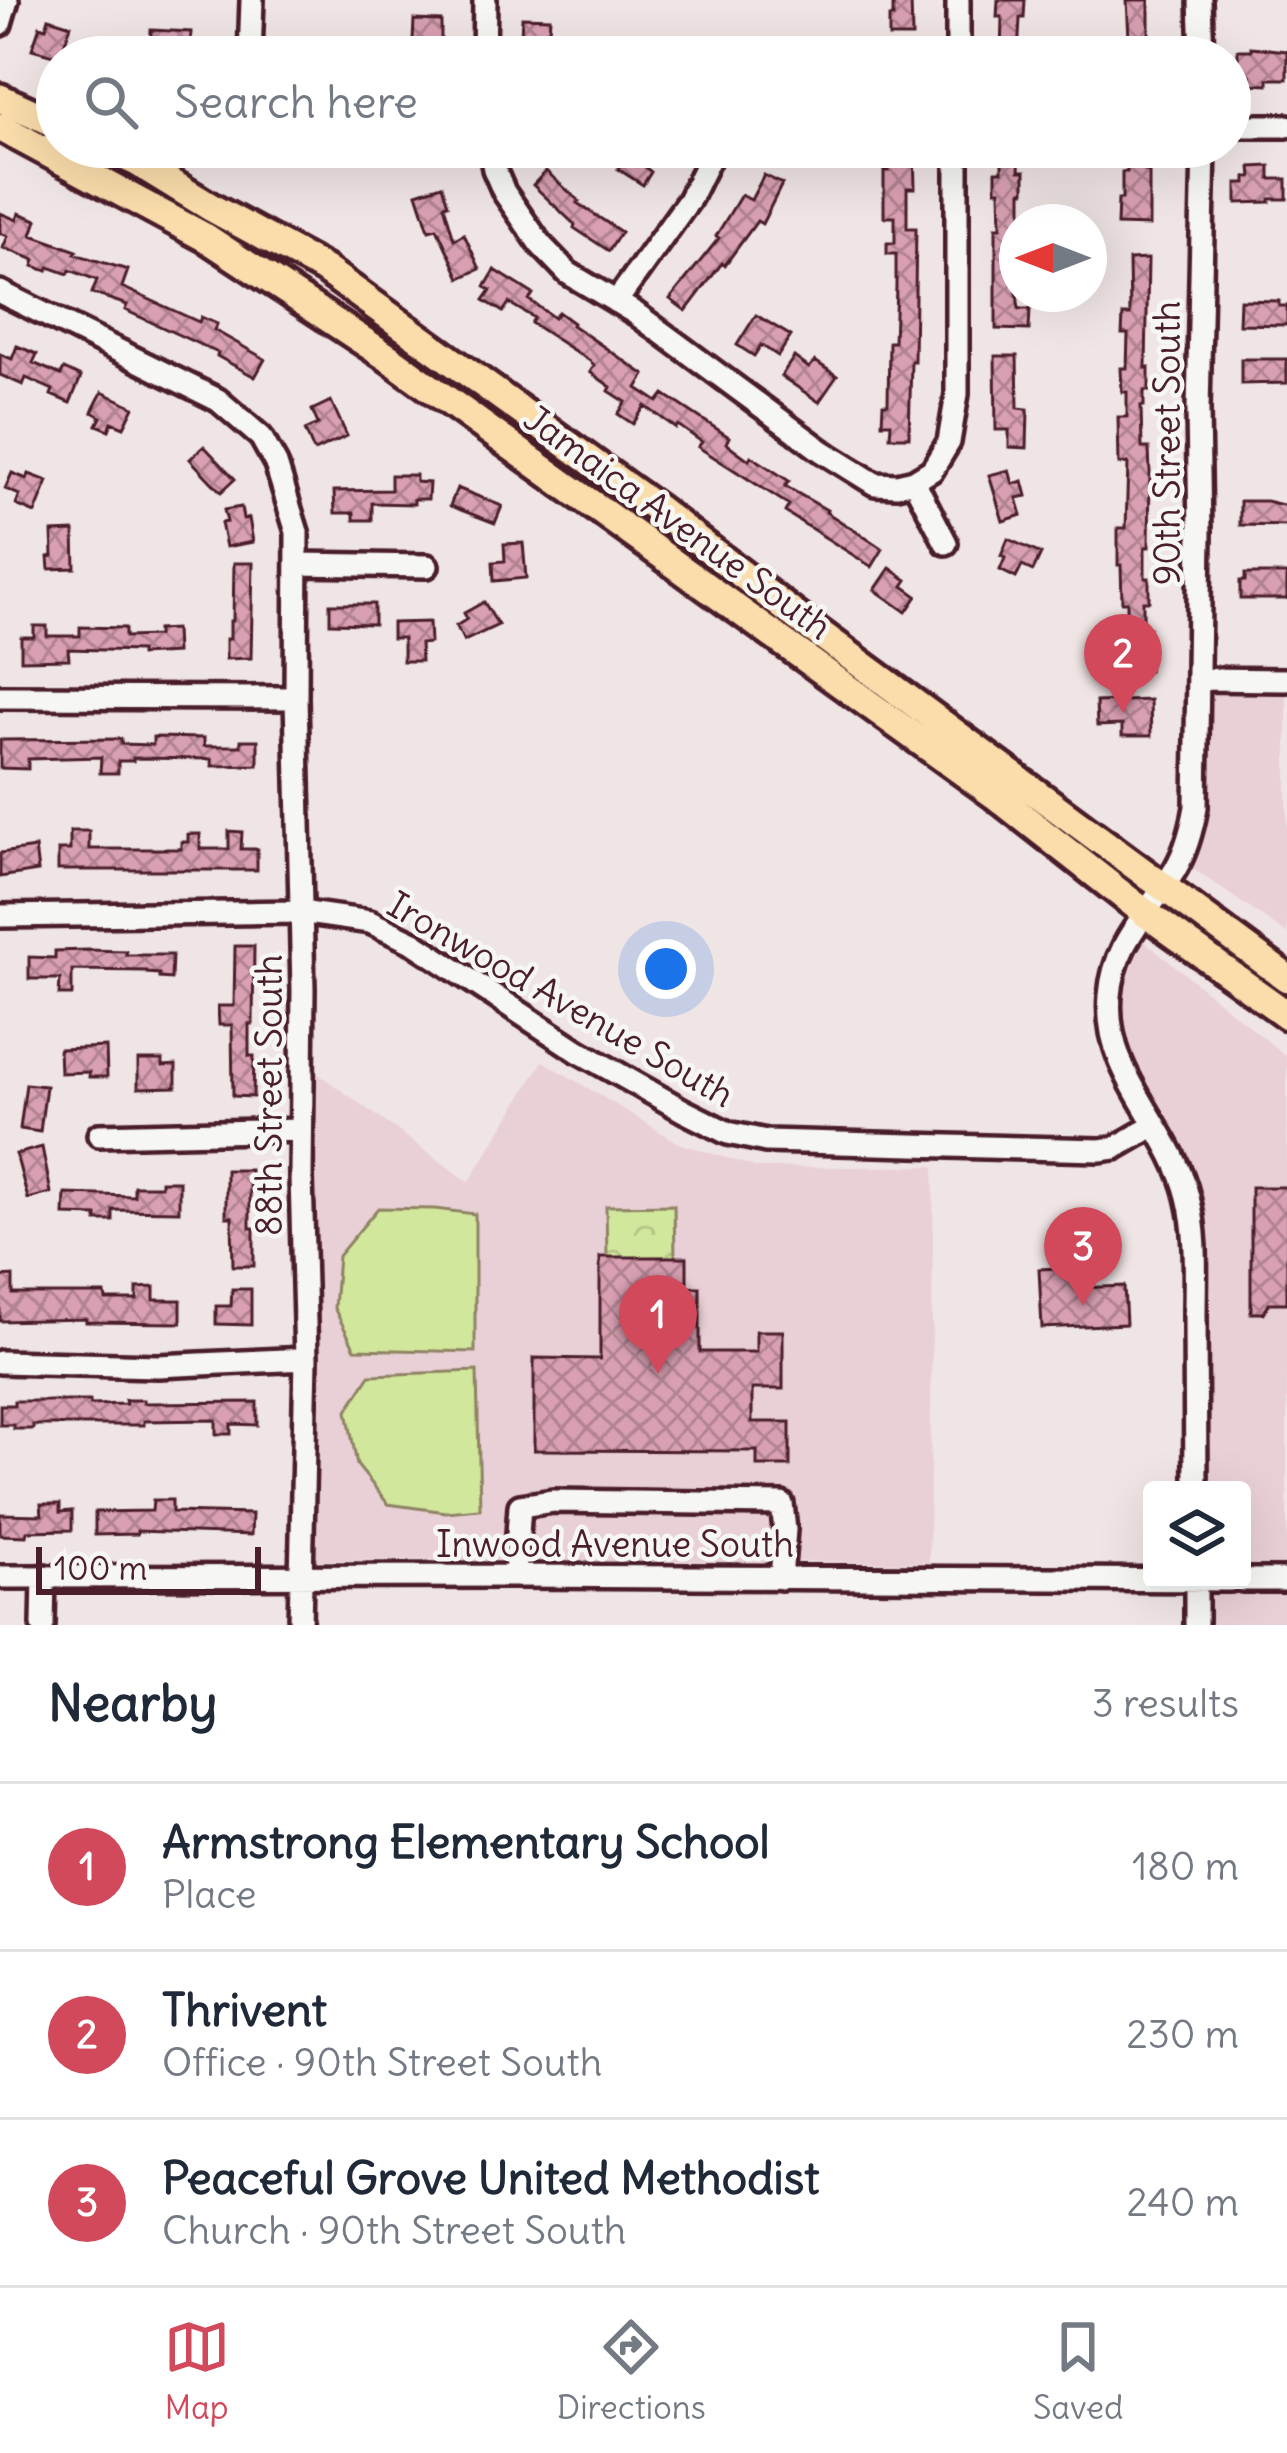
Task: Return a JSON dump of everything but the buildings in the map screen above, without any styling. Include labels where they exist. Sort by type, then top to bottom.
[{"type":"main road","points":[[0,98],[36,114]]},
{"type":"main road","name":"Jamaica Avenue South","points":[[0,127],[36,146]]},
{"type":"main road","name":"Jamaica Avenue South","points":[[76,168],[208,239],[389,358],[995,795],[1287,1016]]},
{"type":"main road","name":"Jamaica Avenue South","points":[[147,168],[324,269],[656,508],[1287,978]]},
{"type":"street","points":[[0,24],[7,0]]},
{"type":"street","points":[[251,36],[252,0]]},
{"type":"street","points":[[484,36],[485,0]]},
{"type":"street","points":[[958,0],[958,36]]},
{"type":"street","points":[[1200,0],[1201,36]]},
{"type":"street","points":[[1251,126],[1287,126]]},
{"type":"street","points":[[494,168],[504,192],[540,244],[568,273],[616,302],[822,451],[875,484],[897,485],[932,470],[950,442],[957,394],[957,168]]},
{"type":"street","points":[[616,302],[688,200],[705,168]]},
{"type":"street","name":"90th Street South","points":[[1196,1481],[1193,1221],[1173,1153],[1119,1062],[1112,1041],[1110,997],[1119,955],[1186,847],[1196,807],[1204,168]]},
{"type":"street","name":"88th Street South","points":[[0,292],[218,400],[261,437],[276,464],[297,532],[306,1359],[301,1625]]},
{"type":"street","points":[[914,481],[946,543]]},
{"type":"street","points":[[297,564],[427,566]]},
{"type":"street","points":[[1199,679],[1287,680]]},
{"type":"street","points":[[0,697],[296,698]]},
{"type":"street","name":"Ironwood Avenue South","points":[[0,916],[300,912],[370,922],[414,943],[578,1051],[728,1133],[766,1141],[1100,1150],[1115,1148],[1155,1125]]},
{"type":"street","points":[[99,1135],[301,1130]]},
{"type":"street","points":[[0,1361],[158,1366],[306,1359]]},
{"type":"street","points":[[515,1576],[520,1506],[553,1502],[782,1504],[781,1578]]},
{"type":"street","points":[[43,1625],[44,1576]]},
{"type":"street","name":"Inwood Avenue South","points":[[0,1577],[1143,1580]]},
{"type":"street","points":[[1251,1580],[1287,1580]]},
{"type":"street","points":[[1196,1589],[1196,1625]]},
{"type":"shaded area","points":[[1199,679],[1287,680],[1287,934],[1180,860]]},
{"type":"shaded area","points":[[1131,930],[1287,1057],[1287,1625],[1196,1625],[1196,1589],[1251,1589],[1251,1481],[1196,1481],[1193,1221],[1112,1041]]},
{"type":"shaded area","points":[[543,1061],[679,1143],[758,1168],[934,1166],[929,1562],[303,1560],[302,1062],[469,1182]]},
{"type":"green space","points":[[674,1205],[675,1257],[607,1258],[606,1206]]},
{"type":"green space","points":[[378,1208],[475,1214],[475,1352],[355,1349],[334,1308],[338,1256]]},
{"type":"green space","points":[[477,1371],[480,1509],[446,1512],[388,1504],[357,1465],[347,1411],[370,1375]]},
{"type":"place","name":"Thrivent","points":[[1123,713]]},
{"type":"place","name":"Peaceful Grove United Methodist","points":[[1083,1306]]},
{"type":"place","name":"Armstrong Elementary School","points":[[658,1374]]}]
